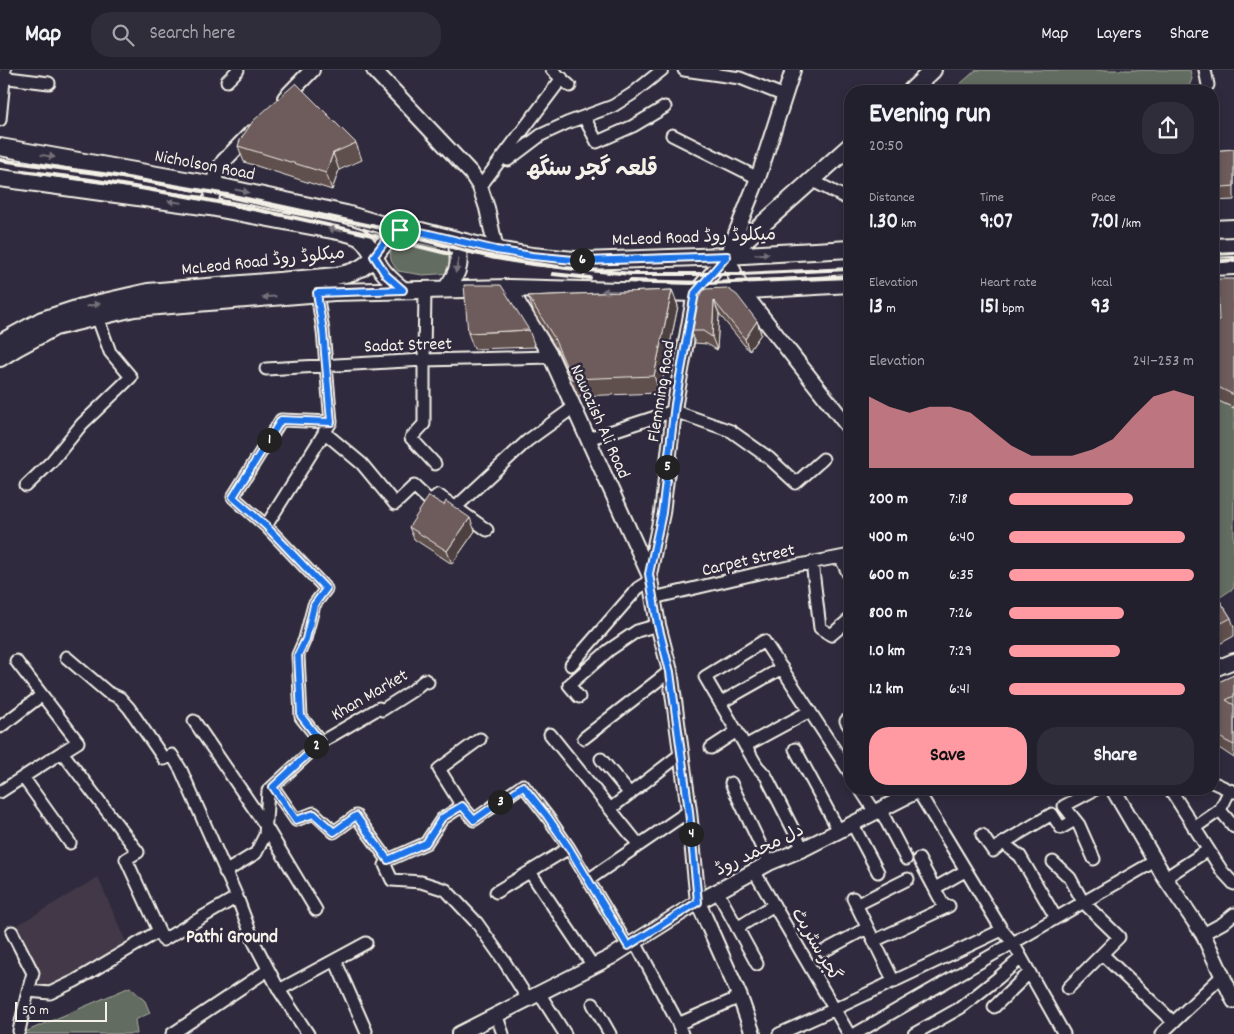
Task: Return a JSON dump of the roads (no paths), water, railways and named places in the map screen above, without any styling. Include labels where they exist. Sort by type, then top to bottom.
[{"type":"main road","points":[[917,85],[933,70]]},
{"type":"main road","name":"Nicholson Road","points":[[0,148],[214,185],[346,214],[400,230]]},
{"type":"main road","points":[[727,256],[844,151]]},
{"type":"main road","points":[[0,178],[210,207],[343,232],[364,241],[386,275],[403,290]]},
{"type":"main road","points":[[1219,229],[1234,228]]},
{"type":"main road","name":"McLeod Road میکلوڈ روڈ","points":[[0,343],[42,320],[82,307],[148,292],[336,276],[349,273],[362,268],[386,240],[400,230],[411,230],[496,250],[584,261],[844,249]]},
{"type":"main road","points":[[446,289],[454,279],[459,267],[456,241]]},
{"type":"main road","points":[[1219,267],[1234,266]]},
{"type":"main road","name":"McLeod Road میکلوڈ روڈ","points":[[0,358],[55,327],[134,308],[317,293],[403,290],[509,288],[695,293],[844,284]]},
{"type":"street","points":[[227,81],[238,70]]},
{"type":"street","points":[[273,110],[312,70]]},
{"type":"street","points":[[374,70],[471,173],[480,187],[496,250]]},
{"type":"street","points":[[480,187],[504,155],[566,82],[552,70]]},
{"type":"street","points":[[504,155],[508,160],[541,135],[613,106],[632,94],[662,70]]},
{"type":"street","points":[[684,70],[740,78],[785,96]]},
{"type":"street","points":[[695,293],[727,256],[758,178],[793,70]]},
{"type":"street","points":[[1205,70],[1208,85]]},
{"type":"street","points":[[0,120],[3,75],[49,84]]},
{"type":"street","points":[[584,117],[597,142],[633,126],[665,107]]},
{"type":"street","points":[[210,207],[216,173],[224,161],[259,124]]},
{"type":"street","points":[[672,135],[758,178]]},
{"type":"street","points":[[812,180],[844,197]]},
{"type":"street","points":[[727,256],[742,291],[844,420]]},
{"type":"street","name":"Nawazish Ali Road","points":[[509,288],[551,358],[650,578]]},
{"type":"street","points":[[425,290],[424,424],[411,438],[435,464]]},
{"type":"street","points":[[266,526],[331,422],[317,293]]},
{"type":"street","name":"Flemming Road","points":[[650,578],[662,513],[674,411],[695,293]]},
{"type":"street","points":[[26,486],[52,461],[82,424],[131,377],[110,352],[97,316]]},
{"type":"street","name":"Sadat Street","points":[[266,369],[424,360],[551,358]]},
{"type":"street","points":[[456,507],[526,442],[574,407]]},
{"type":"street","points":[[588,439],[674,411],[731,431],[769,458],[796,483],[823,458]]},
{"type":"street","points":[[321,742],[301,716],[298,655],[306,639],[314,605],[326,589],[266,526],[233,497],[281,420],[331,422]]},
{"type":"street","points":[[324,432],[362,464],[395,504],[414,486],[430,501],[438,495],[487,530]]},
{"type":"street","name":"Carpet Street","points":[[653,598],[759,573],[844,556]]},
{"type":"street","points":[[812,562],[820,628],[831,635],[844,624]]},
{"type":"street","points":[[650,578],[658,625],[670,672],[689,811],[698,902],[740,997],[753,1034]]},
{"type":"street","points":[[571,665],[638,588],[650,578]]},
{"type":"street","points":[[579,697],[569,684],[609,650],[636,631],[658,625]]},
{"type":"street","points":[[803,848],[766,776],[757,766],[705,677],[764,641],[844,765]]},
{"type":"street","points":[[66,658],[107,692],[120,698],[164,759],[172,755],[181,770],[237,897],[254,942],[279,990],[308,1034]]},
{"type":"street","points":[[0,792],[78,742],[16,661]]},
{"type":"street","points":[[1219,667],[1234,661]]},
{"type":"street","points":[[720,703],[782,668]]},
{"type":"street","points":[[584,738],[670,672]]},
{"type":"street","name":"Khan Market","points":[[273,787],[321,742],[378,708],[382,710],[412,691],[425,680],[428,682]]},
{"type":"street","points":[[0,727],[42,695]]},
{"type":"street","points":[[745,746],[810,711]]},
{"type":"street","points":[[194,721],[265,825],[316,910]]},
{"type":"street","points":[[711,748],[737,731]]},
{"type":"street","points":[[550,734],[639,845]]},
{"type":"street","points":[[480,739],[439,769],[462,806],[474,820],[523,786],[569,848],[631,944],[680,1029],[740,997]]},
{"type":"street","points":[[795,749],[839,831]]},
{"type":"street","points":[[62,752],[138,852],[126,859],[163,940],[237,897]]},
{"type":"street","points":[[610,809],[681,754]]},
{"type":"street","points":[[601,759],[630,794]]},
{"type":"street","points":[[23,777],[70,843]]},
{"type":"street","points":[[730,783],[769,862]]},
{"type":"street","points":[[1194,828],[1220,810],[1232,791],[1219,785]]},
{"type":"street","points":[[225,872],[256,853],[264,835],[268,791],[273,787],[296,820],[314,814],[334,832],[356,816],[388,860]]},
{"type":"street","points":[[865,795],[877,811],[906,859]]},
{"type":"street","name":"دل محمد روڈ","points":[[459,1034],[611,957],[698,902],[769,862],[839,831],[877,811],[895,795]]},
{"type":"street","points":[[923,795],[966,871],[1021,958],[1064,1034]]},
{"type":"street","points":[[1085,795],[1064,806],[1079,825],[1094,859]]},
{"type":"street","points":[[1116,795],[1165,878],[1203,934],[1234,1001]]},
{"type":"street","points":[[1174,795],[1222,871],[1234,884]]},
{"type":"street","points":[[462,806],[442,818],[426,843],[388,860],[385,865],[392,880],[421,882],[446,890],[477,923],[504,961],[565,1034]]},
{"type":"street","points":[[1220,810],[1234,827]]},
{"type":"street","points":[[588,880],[689,811]]},
{"type":"street","points":[[982,835],[993,851],[1052,814],[1061,828],[1075,820]]},
{"type":"street","points":[[852,823],[878,872]]},
{"type":"street","points":[[1003,843],[1020,856],[1056,918]]},
{"type":"street","points":[[496,892],[569,848]]},
{"type":"street","points":[[1165,878],[1208,850]]},
{"type":"street","points":[[874,941],[947,907],[919,859]]},
{"type":"street","points":[[855,1034],[1155,861]]},
{"type":"street","points":[[1053,862],[1070,878],[1083,902],[1119,937],[1068,988]]},
{"type":"street","name":"گجر سٹریٹ","points":[[754,871],[849,1034]]},
{"type":"street","points":[[935,888],[966,871]]},
{"type":"street","points":[[530,872],[593,966]]},
{"type":"street","points":[[894,982],[854,901],[908,880]]},
{"type":"street","points":[[717,891],[757,964]]},
{"type":"street","points":[[737,928],[774,905]]},
{"type":"street","points":[[1203,934],[1223,923],[1234,914]]},
{"type":"street","points":[[824,951],[868,928]]},
{"type":"street","points":[[779,1034],[835,1010],[1002,930]]},
{"type":"street","points":[[28,991],[50,993],[75,981],[159,931]]},
{"type":"street","points":[[12,932],[34,973],[28,991],[20,1031]]},
{"type":"street","points":[[279,990],[366,943]]},
{"type":"street","points":[[1102,954],[1173,1022]]},
{"type":"street","points":[[914,1034],[960,1008],[1021,958]]},
{"type":"street","points":[[335,960],[366,1031]]},
{"type":"street","points":[[172,1034],[268,970]]},
{"type":"street","points":[[994,1007],[1029,973]]},
{"type":"street","points":[[1161,1034],[1222,976]]},
{"type":"street","points":[[593,1004],[610,1034]]},
{"type":"street","points":[[496,1014],[503,1034]]},
{"type":"railway","points":[[0,160],[110,175],[233,196],[404,233],[466,251],[566,268],[632,274],[741,274],[844,269]]},
{"type":"railway","points":[[23,171],[99,181],[238,206],[450,254]]},
{"type":"railway","points":[[1219,254],[1234,253]]},
{"type":"railway","points":[[1219,261],[1234,260]]},
{"type":"railway","points":[[553,274],[590,278]]},
{"type":"railway","points":[[630,281],[708,283],[844,277]]},
{"type":"district","name":"قلعہ گجر سنگھ","points":[[592,167]]},
{"type":"district","name":"Pathi Ground","points":[[232,935]]}]
